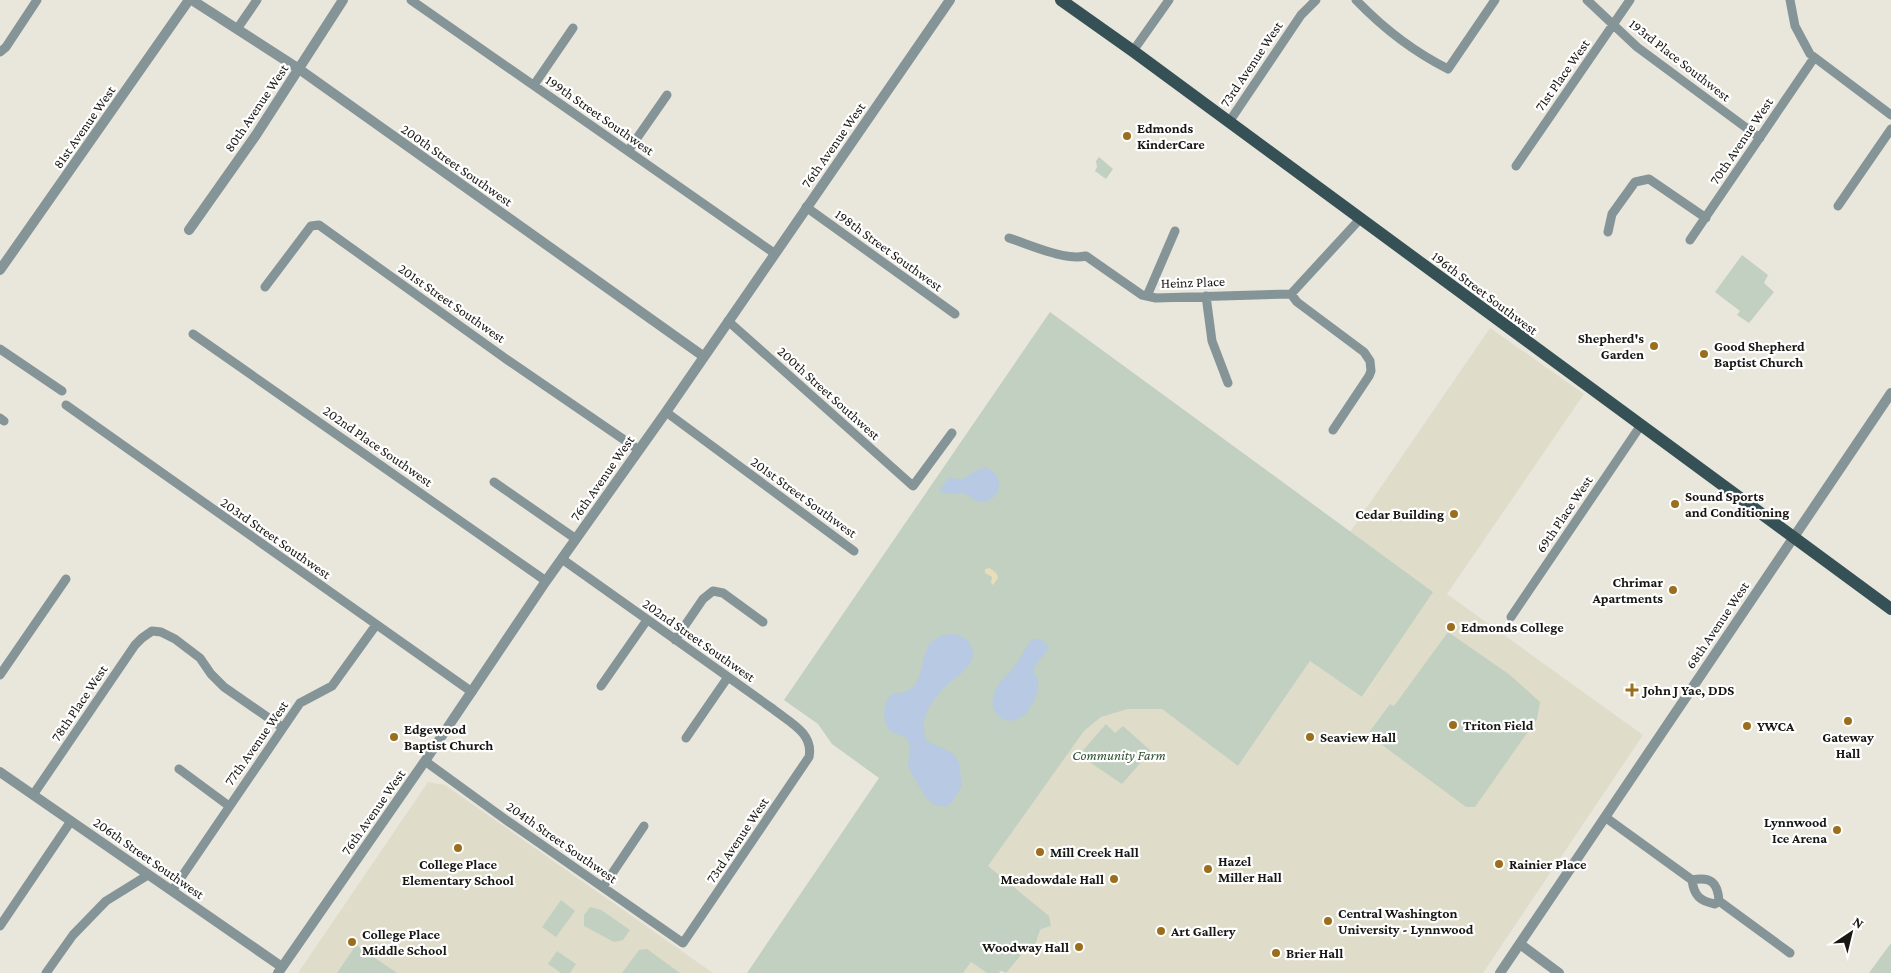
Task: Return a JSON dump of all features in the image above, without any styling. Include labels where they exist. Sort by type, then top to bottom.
[{"type":"main road","name":"196th Street Southwest","points":[[1060,0],[1133,51],[1891,609]]},
{"type":"street","points":[[0,52],[6,47],[37,0]]},
{"type":"street","name":"200th Street Southwest","points":[[191,0],[299,69],[703,356]]},
{"type":"street","name":"81st Avenue West","points":[[0,270],[191,0]]},
{"type":"street","points":[[237,29],[257,0]]},
{"type":"street","name":"80th Avenue West","points":[[188,230],[256,135],[343,0]]},
{"type":"street","name":"199th Street Southwest","points":[[411,0],[774,253]]},
{"type":"street","name":"76th Avenue West","points":[[280,970],[425,761],[546,581],[666,412],[950,0]]},
{"type":"street","points":[[1133,51],[1169,0]]},
{"type":"street","name":"73rd Avenue West","points":[[1228,122],[1301,15],[1316,0]]},
{"type":"street","points":[[1356,0],[1372,16],[1430,60],[1448,69],[1495,0]]},
{"type":"street","name":"193rd Place Southwest","points":[[1587,0],[1637,47],[1760,138]]},
{"type":"street","name":"71st Place West","points":[[1516,166],[1630,0]]},
{"type":"street","points":[[1790,0],[1795,26],[1810,54],[1891,115]]},
{"type":"street","points":[[534,85],[573,28]]},
{"type":"street","name":"70th Avenue West","points":[[1690,240],[1814,58]]},
{"type":"street","points":[[628,151],[667,96]]},
{"type":"street","points":[[1838,206],[1891,130]]},
{"type":"street","points":[[1608,232],[1612,214],[1635,182],[1649,179],[1706,218]]},
{"type":"street","name":"198th Street Southwest","points":[[806,208],[955,314]]},
{"type":"street","points":[[1333,430],[1369,376],[1371,371],[1370,361],[1361,349],[1297,302],[1291,294],[1360,218]]},
{"type":"street","name":"201st Street Southwest","points":[[266,287],[311,226],[319,225],[639,450]]},
{"type":"street","points":[[1147,296],[1175,231]]},
{"type":"street","name":"Heinz Place","points":[[1009,238],[1064,256],[1076,258],[1086,256],[1135,290],[1156,298],[1291,294]]},
{"type":"street","points":[[1206,296],[1212,341],[1228,383]]},
{"type":"street","name":"200th Street Southwest","points":[[728,321],[913,486],[952,433]]},
{"type":"street","name":"202nd Place Southwest","points":[[193,334],[546,581]]},
{"type":"street","points":[[0,349],[62,391]]},
{"type":"street","name":"68th Avenue West","points":[[1500,973],[1792,537],[1891,393]]},
{"type":"street","name":"203rd Street Southwest","points":[[66,405],[472,692]]},
{"type":"street","name":"201st Street Southwest","points":[[666,412],[854,551]]},
{"type":"street","name":"69th Place West","points":[[1511,617],[1641,425]]},
{"type":"street","points":[[494,482],[576,539]]},
{"type":"street","name":"202nd Street Southwest","points":[[562,559],[802,732],[809,742],[810,751]]},
{"type":"street","points":[[0,674],[66,579]]},
{"type":"street","points":[[675,640],[703,598],[713,591],[723,593],[762,622]]},
{"type":"street","points":[[601,686],[647,620]]},
{"type":"street","name":"77th Avenue West","points":[[172,891],[300,703],[332,686],[376,625]]},
{"type":"street","name":"78th Place West","points":[[33,795],[134,646],[152,631],[161,632],[175,639],[200,658],[210,674],[224,687],[283,728]]},
{"type":"street","points":[[686,738],[728,677]]},
{"type":"street","name":"73rd Avenue West","points":[[683,943],[809,757],[810,751]]},
{"type":"street","name":"204th Street Southwest","points":[[425,761],[683,943]]},
{"type":"street","points":[[179,769],[229,806]]},
{"type":"street","name":"206th Street Southwest","points":[[0,772],[148,874],[280,970]]},
{"type":"street","points":[[1605,817],[1692,880],[1701,878],[1712,881],[1719,889],[1719,901]]},
{"type":"street","points":[[0,926],[70,821]]},
{"type":"street","points":[[603,887],[644,826]]},
{"type":"street","points":[[46,973],[73,935],[106,901],[148,874]]},
{"type":"street","points":[[1692,880],[1693,892],[1702,902],[1715,904],[1719,901]]},
{"type":"street","points":[[1719,901],[1790,953]]},
{"type":"street","points":[[1520,944],[1559,973]]},
{"type":"shaded area","name":"Edmonds College","points":[[1490,328],[1584,394],[1447,594],[1643,735],[1483,973],[1006,973],[1022,954],[1036,946],[1036,937],[1041,929],[1050,926],[988,866],[1084,731],[1101,717],[1128,709],[1162,709],[1238,766],[1310,661],[1363,697],[1432,592],[1350,532]]},
{"type":"shaded area","name":"College Place Elementary School","points":[[428,782],[445,785],[713,973],[298,973]]},
{"type":"shaded area","points":[[971,962],[987,973],[963,973]]},
{"type":"green space","points":[[1099,157],[1113,169],[1106,179],[1095,171],[1097,167],[1096,161]]},
{"type":"green space","points":[[1742,255],[1768,275],[1764,283],[1774,292],[1749,323],[1737,315],[1740,311],[1715,292]]},
{"type":"green space","points":[[1050,312],[1433,592],[1362,697],[1310,661],[1238,766],[1162,709],[1128,709],[1101,717],[1084,731],[988,866],[1049,916],[1051,926],[1041,929],[1033,953],[1022,954],[1006,973],[1001,971],[999,973],[987,973],[971,962],[963,973],[747,973],[879,778],[832,744],[818,724],[784,700]]},
{"type":"green space","name":"Triton Field","points":[[1448,632],[1510,675],[1540,702],[1537,719],[1475,807],[1466,807],[1370,736],[1370,731],[1390,704],[1394,706]]},
{"type":"green space","name":"Community Farm","points":[[1106,724],[1115,733],[1123,726],[1151,751],[1122,784],[1079,755]]},
{"type":"green space","points":[[561,900],[575,911],[556,937],[542,927]]},
{"type":"green space","points":[[590,907],[601,910],[630,930],[623,940],[614,942],[584,926],[584,915]]},
{"type":"green space","points":[[1891,943],[1891,973],[1869,973]]},
{"type":"green space","points":[[356,945],[397,973],[337,973]]},
{"type":"green space","points":[[647,949],[680,973],[622,973],[639,950]]},
{"type":"green space","points":[[557,951],[576,964],[570,973],[561,973],[548,964]]},
{"type":"sand","points":[[990,568],[997,574],[998,578],[993,585],[991,583],[992,577],[985,573],[985,569]]},
{"type":"water","points":[[985,467],[997,476],[999,482],[996,494],[987,501],[980,502],[963,493],[939,492],[948,478],[963,479]]},
{"type":"water","points":[[950,634],[959,635],[966,639],[973,651],[973,657],[967,668],[934,699],[926,714],[924,724],[926,741],[953,753],[959,763],[962,786],[953,801],[946,807],[935,805],[926,798],[908,767],[910,746],[907,738],[889,731],[884,711],[889,697],[893,693],[906,691],[917,682],[926,651],[933,640]]},
{"type":"water","points":[[1033,639],[1042,641],[1049,648],[1034,670],[1038,680],[1036,697],[1027,712],[1021,717],[1009,721],[1003,719],[995,711],[993,697],[1000,683],[1018,662]]},
{"type":"place","name":"Edmonds KinderCare","points":[[1127,136]]},
{"type":"place","name":"Shepherd's Garden","points":[[1654,346]]},
{"type":"place","name":"Good Shepherd Baptist Church","points":[[1704,354]]},
{"type":"place","name":"Sound Sports and Conditioning","points":[[1675,504]]},
{"type":"place","name":"Cedar Building","points":[[1454,514]]},
{"type":"place","name":"Chrimar Apartments","points":[[1673,590]]},
{"type":"place","name":"Edmonds College","points":[[1451,627]]},
{"type":"place","name":"John J Yae, DDS","points":[[1632,690]]},
{"type":"place","name":"Gateway Hall","points":[[1848,721]]},
{"type":"place","name":"Triton Field","points":[[1453,725]]},
{"type":"place","name":"YWCA","points":[[1747,726]]},
{"type":"place","name":"Edgewood Baptist Church","points":[[394,737]]},
{"type":"place","name":"Seaview Hall","points":[[1310,737]]},
{"type":"place","name":"Lynnwood Ice Arena","points":[[1837,830]]},
{"type":"place","name":"College Place Elementary School","points":[[458,848]]},
{"type":"place","name":"Mill Creek Hall","points":[[1040,852]]},
{"type":"place","name":"Rainier Place","points":[[1499,864]]},
{"type":"place","name":"Hazel Miller Hall","points":[[1208,869]]},
{"type":"place","name":"Meadowdale Hall","points":[[1114,879]]},
{"type":"place","name":"Central Washington University - Lynnwood","points":[[1328,921]]},
{"type":"place","name":"Art Gallery","points":[[1161,931]]},
{"type":"place","name":"College Place Middle School","points":[[352,942]]},
{"type":"place","name":"Woodway Hall","points":[[1079,947]]},
{"type":"place","name":"Brier Hall","points":[[1276,953]]}]
